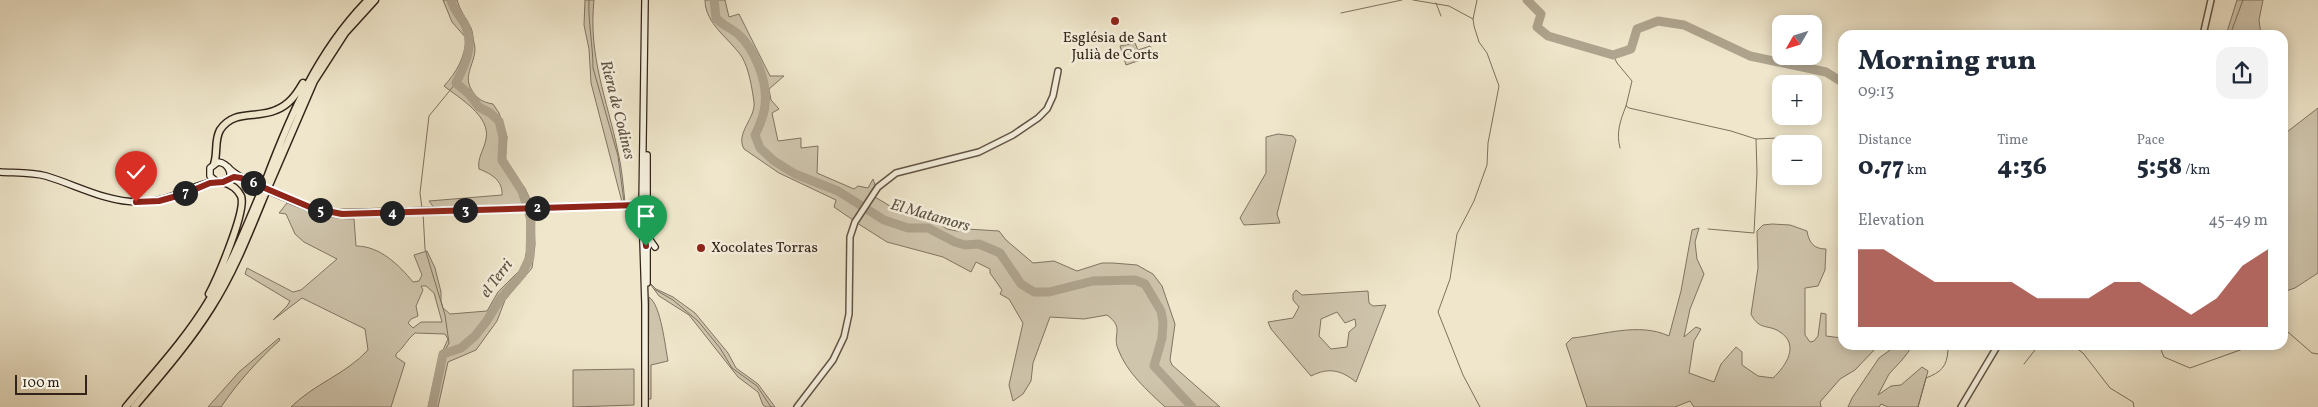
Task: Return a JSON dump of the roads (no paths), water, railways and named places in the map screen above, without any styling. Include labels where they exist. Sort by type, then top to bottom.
[{"type":"highway","points":[[214,164],[216,139],[225,124],[237,116],[270,112],[284,106],[312,73],[338,35],[368,0]]},
{"type":"highway","points":[[126,407],[203,310],[228,267],[319,72],[345,33],[374,0]]},
{"type":"highway","points":[[268,182],[289,122],[312,73]]},
{"type":"highway","points":[[203,310],[242,208],[242,201],[237,189],[222,181]]},
{"type":"highway","points":[[134,407],[176,356],[211,308],[238,260],[263,193]]},
{"type":"main road","points":[[645,0],[647,166],[644,273],[645,407]]},
{"type":"main road","points":[[645,118],[641,205],[650,247],[645,304]]},
{"type":"main road","points":[[200,186],[214,164],[221,162],[241,178],[312,208],[330,212],[621,206],[641,205],[645,201],[647,166]]},
{"type":"main road","points":[[222,181],[230,173],[228,167]]},
{"type":"main road","points":[[0,172],[36,174],[115,200],[136,202],[159,201],[184,194],[200,186],[241,178]]},
{"type":"main road","points":[[209,174],[212,179],[222,181]]},
{"type":"main road","points":[[644,273],[650,247],[646,228]]},
{"type":"street","points":[[2203,30],[2211,0]]},
{"type":"street","points":[[797,407],[833,360],[844,337],[849,314],[849,240],[855,222],[875,190],[896,173],[979,152],[1013,135],[1038,118],[1047,109],[1053,96],[1058,72]]},
{"type":"street","points":[[1961,407],[1995,350]]},
{"type":"waterway","name":"el Terri","points":[[432,407],[443,354],[461,348],[475,336],[501,298],[522,274],[530,257],[531,220],[522,191],[502,160],[503,137],[499,121],[479,107],[469,94],[456,83],[465,63],[469,42],[466,27],[451,0]]},
{"type":"waterway","name":"Riera de Codines","points":[[589,0],[593,68],[618,156],[624,202]]},
{"type":"waterway","name":"El Matamors","points":[[714,0],[716,18],[744,40],[759,67],[764,87],[765,105],[762,120],[755,135],[760,148],[774,161],[795,174],[838,191],[884,220],[908,228],[928,228],[955,242],[965,245],[979,244],[1000,253],[1021,284],[1034,292],[1049,292],[1093,281],[1135,280],[1145,284],[1161,311],[1163,322],[1162,338],[1154,366],[1192,407]]},
{"type":"waterway","points":[[1341,13],[1402,0]]},
{"type":"waterway","points":[[1413,0],[1449,6],[1473,19]]},
{"type":"waterway","points":[[1477,0],[1473,19],[1474,26],[1479,42],[1487,53],[1499,86],[1488,143],[1487,165],[1474,201],[1457,234],[1450,279],[1438,312],[1463,375],[1480,407]]},
{"type":"waterway","points":[[1527,0],[1541,14],[1537,27],[1548,36],[1613,55],[1631,49],[1637,29],[1658,21],[1684,25],[1750,56],[1826,72],[1838,80]]},
{"type":"waterway","points":[[2232,30],[2243,0]]},
{"type":"waterway","points":[[1436,3],[1441,16]]},
{"type":"waterway","points":[[1613,55],[1632,81],[1626,106],[1629,108],[1731,131],[1756,139],[1772,138]]},
{"type":"waterway","points":[[422,208],[420,193],[429,116],[456,83]]},
{"type":"waterway","points":[[1620,148],[1619,127],[1626,106]]},
{"type":"waterway","points":[[1708,229],[1754,233],[1757,173],[1756,139]]},
{"type":"waterway","name":"Riera de Codines","points":[[625,209],[628,225]]},
{"type":"waterway","points":[[423,212],[425,249],[445,315],[449,343],[443,354]]},
{"type":"waterway","name":"Riera de Codines","points":[[654,289],[673,300],[698,321],[720,348],[732,368],[757,386],[771,407]]},
{"type":"waterway","points":[[2288,332],[2312,353],[2318,354]]},
{"type":"waterway","points":[[1918,407],[1926,378],[1939,371],[1945,365],[1948,350]]},
{"type":"waterway","points":[[2024,364],[2035,350]]},
{"type":"waterway","points":[[2079,350],[2110,388],[2133,402],[2134,407]]},
{"type":"waterway","points":[[2161,350],[2164,357],[2190,368],[2240,350]]},
{"type":"place","name":"Església de Sant Julià de Corts","points":[[1115,21]]},
{"type":"place","name":"Xocolates Torras","points":[[701,248]]}]
